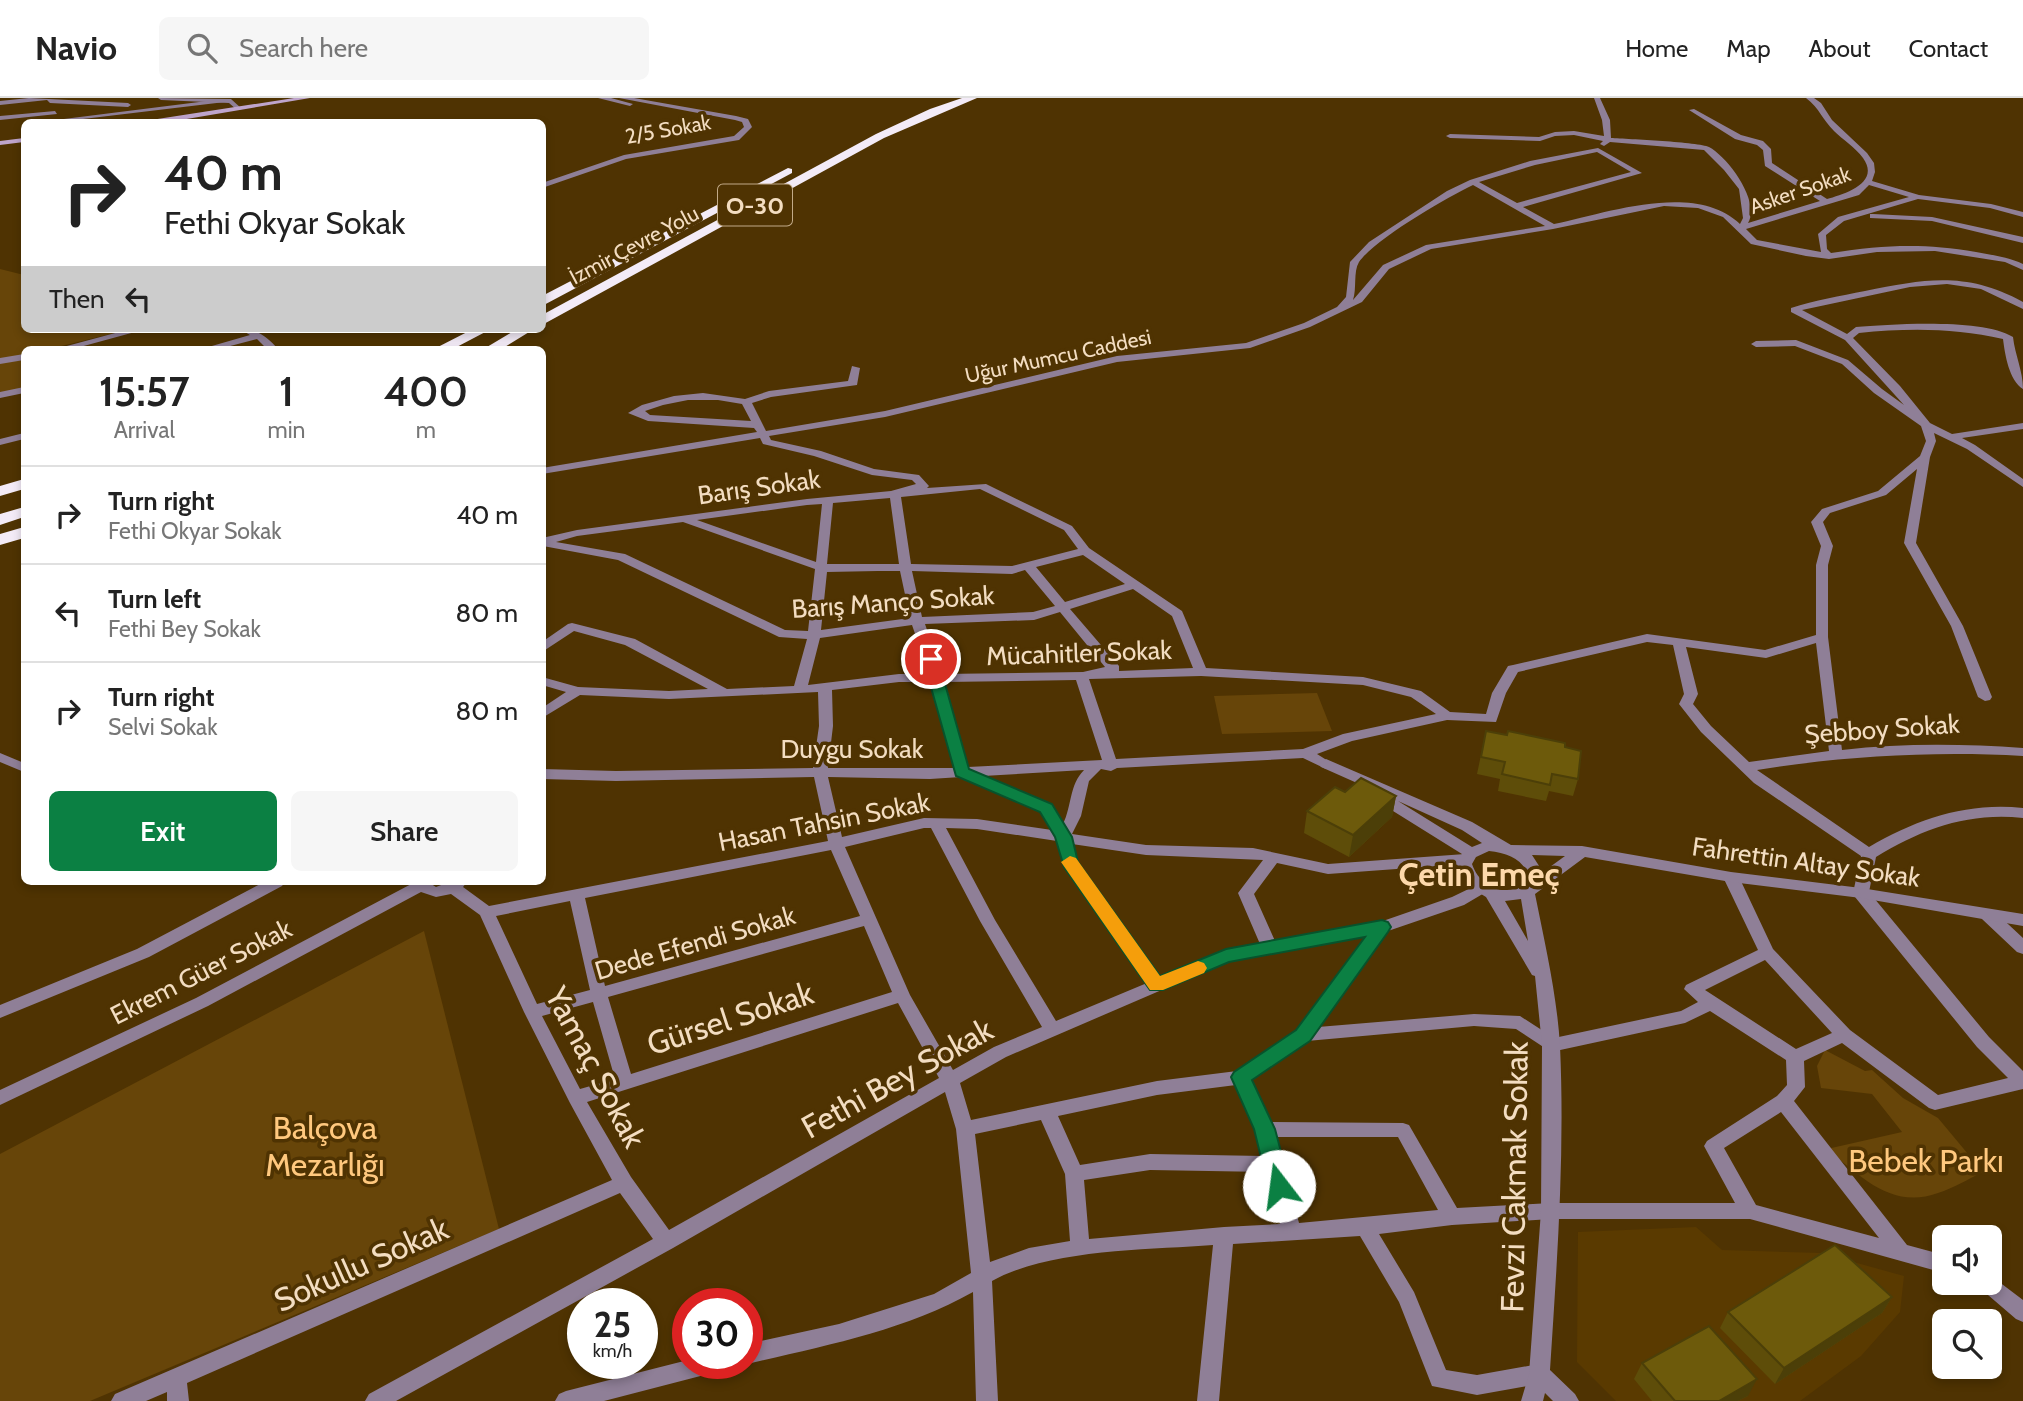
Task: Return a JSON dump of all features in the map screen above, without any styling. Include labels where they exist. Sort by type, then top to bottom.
[{"type":"highway","points":[[853,136],[938,98]]},
{"type":"highway","name":"İzmir Çevre Yolu","points":[[546,319],[880,136],[934,111],[972,98]]},
{"type":"highway","name":"İzmir Çevre Yolu","points":[[546,300],[794,167]]},
{"type":"highway","points":[[448,346],[476,333]]},
{"type":"highway","points":[[496,346],[520,333]]},
{"type":"highway","points":[[443,346],[463,339]]},
{"type":"highway","points":[[0,491],[21,485]]},
{"type":"highway","points":[[0,520],[21,513]]},
{"type":"highway","points":[[0,540],[21,533]]},
{"type":"highway","points":[[0,554],[21,547]]},
{"type":"main road","points":[[180,119],[281,98]]},
{"type":"main road","points":[[237,107],[307,98]]},
{"type":"main road","points":[[0,138],[21,139]]},
{"type":"main road","points":[[0,143],[21,139]]},
{"type":"street","points":[[0,103],[50,98],[50,101],[172,107]]},
{"type":"street","points":[[162,98],[231,101],[237,107]]},
{"type":"street","name":"2/5 Sokak","points":[[588,170],[593,164],[631,151],[723,137],[737,130],[736,124],[721,119],[601,98]]},
{"type":"street","name":"2/5 Sokak","points":[[546,185],[643,152],[736,138],[748,127],[745,121],[736,118],[622,98]]},
{"type":"street","points":[[1597,98],[1606,120],[1608,140]]},
{"type":"street","points":[[1809,98],[1822,106],[1830,123],[1852,141],[1872,165],[1872,176],[1868,182],[1918,197],[1991,206],[2023,215]]},
{"type":"street","points":[[70,119],[223,101]]},
{"type":"street","points":[[0,118],[128,105]]},
{"type":"street","points":[[1692,110],[1738,136],[1760,144],[1767,149],[1768,163],[1774,169],[1826,202]]},
{"type":"street","points":[[0,127],[21,124]]},
{"type":"street","points":[[1450,135],[1540,139],[1549,134],[1600,136],[1608,140],[1706,148],[1727,168],[1743,189],[1747,218],[1741,228]]},
{"type":"street","points":[[1340,309],[1350,297],[1353,264],[1372,244],[1450,193],[1473,182],[1533,163],[1598,150],[1608,140]]},
{"type":"street","points":[[1516,206],[1638,173],[1598,150]]},
{"type":"street","points":[[1473,182],[1553,228]]},
{"type":"street","name":"Asker Sokak","points":[[1741,228],[1856,193],[1868,182]]},
{"type":"street","points":[[1829,256],[1823,250],[1822,234],[1840,219],[1859,216],[1918,197]]},
{"type":"street","name":"Uğur Mumcu Caddesi","points":[[546,470],[760,429],[885,414],[1117,359],[1247,346],[1307,325],[1359,300],[1375,278],[1394,261],[1429,247],[1553,228],[1664,204],[1699,206],[1726,215],[1754,242],[1829,256],[1877,249],[1935,248],[2007,260],[2023,267]]},
{"type":"street","points":[[1859,216],[1932,219],[2023,240]]},
{"type":"street","points":[[1985,697],[1957,626],[1910,543],[1925,457],[1931,441],[1926,425],[1896,388],[1848,338],[1794,310],[1936,280],[1976,284],[2002,292],[2023,306]]},
{"type":"street","points":[[1848,338],[1856,330],[1932,324],[1981,330],[2023,343]]},
{"type":"street","points":[[73,346],[125,333]]},
{"type":"street","points":[[253,333],[270,346]]},
{"type":"street","points":[[219,346],[259,336]]},
{"type":"street","points":[[2008,337],[2010,359],[2023,386]]},
{"type":"street","points":[[1756,344],[1796,343],[1845,362],[1878,391],[1926,425],[1971,447],[2023,484]]},
{"type":"street","points":[[0,361],[21,357]]},
{"type":"street","points":[[760,429],[648,418],[634,413],[665,400],[716,396],[746,402],[769,394],[853,383],[855,369]]},
{"type":"street","points":[[0,395],[21,391]]},
{"type":"street","points":[[746,402],[767,442],[817,453],[873,472],[915,477],[923,486],[895,493],[905,567],[917,621],[937,678],[962,772],[1046,808],[1063,837],[1070,863],[1157,985]]},
{"type":"street","points":[[1950,437],[2023,426]]},
{"type":"street","points":[[0,440],[21,436]]},
{"type":"street","points":[[1836,755],[1822,636],[1822,565],[1827,546],[1817,522],[1826,511],[1882,493],[1925,457]]},
{"type":"street","name":"Barış Sokak","points":[[546,542],[578,533],[828,500],[982,486],[1068,528],[1085,551]]},
{"type":"street","points":[[800,690],[814,635],[828,500]]},
{"type":"street","points":[[686,520],[822,568],[1012,570],[1085,551],[1178,614],[1201,672]]},
{"type":"street","name":"Barış Manço Sokak","points":[[546,544],[621,556],[783,634],[814,635],[917,621],[1034,617],[1134,585]]},
{"type":"street","points":[[1028,566],[1114,669],[1081,676],[1103,766],[1082,780],[1074,816],[1063,837]]},
{"type":"street","points":[[546,645],[572,627],[630,642],[725,693]]},
{"type":"street","points":[[1305,753],[1348,737],[1447,716],[1491,719],[1499,693],[1513,669],[1647,638],[1766,654],[1822,636]]},
{"type":"street","points":[[1678,641],[1691,694],[1686,704],[1759,780],[1869,854]]},
{"type":"street","name":"Mücahitler Sokak","points":[[546,682],[577,691],[669,695],[800,690],[899,678],[1201,672],[1363,681],[1416,694],[1447,716]]},
{"type":"street","points":[[825,686],[826,726],[820,772],[836,844],[902,995],[950,1081],[965,1129],[982,1279],[987,1401]]},
{"type":"street","points":[[546,711],[577,691]]},
{"type":"street","name":"Şebboy Sokak","points":[[1745,767],[1836,755],[1973,748],[2023,751]]},
{"type":"street","points":[[1305,753],[1467,826],[1523,855],[1536,871],[1537,879],[1527,892]]},
{"type":"street","name":"Duygu Sokak","points":[[546,774],[930,774],[1305,753]]},
{"type":"street","points":[[0,757],[21,768]]},
{"type":"street","points":[[1326,764],[1467,855]]},
{"type":"street","points":[[2023,813],[1979,813],[1939,819],[1895,837],[1869,854],[1861,893],[1983,1042],[2023,1082]]},
{"type":"street","name":"Hasan Tahsin Sokak","points":[[486,912],[836,844],[924,823],[977,824],[1146,850],[1253,853],[1328,869],[1467,855]]},
{"type":"street","points":[[936,823],[988,921],[1052,1030]]},
{"type":"street","points":[[1467,855],[1478,848],[1506,848]]},
{"type":"street","name":"Fahrettin Altay Sokak","points":[[1506,848],[1582,851],[1731,877],[1861,893],[2023,920]]},
{"type":"street","points":[[1467,855],[1466,874],[1486,891],[1517,895],[1527,892],[1582,851]]},
{"type":"street","points":[[1269,948],[1246,893],[1274,857]]},
{"type":"street","points":[[1731,877],[1767,952],[1844,1035],[1935,1103],[2023,1082]]},
{"type":"street","points":[[0,1012],[143,953],[271,885]]},
{"type":"street","name":"Ekrem Güer Sokak","points":[[0,1098],[202,1002],[419,885]]},
{"type":"street","points":[[423,885],[435,892],[456,885],[486,912]]},
{"type":"street","name":"Fethi Bey Sokak","points":[[376,1401],[666,1242],[1000,1052],[1226,956],[1382,927],[1486,891]]},
{"type":"street","name":"Fevzi Cakmak Sokak","points":[[1486,891],[1544,981]]},
{"type":"street","name":"Fevzi Cakmak Sokak","points":[[1527,892],[1544,981],[1551,1045],[1551,1211],[1539,1374],[1532,1401]]},
{"type":"street","points":[[576,895],[599,995],[625,1083]]},
{"type":"street","name":"Yamaç Sokak","points":[[486,912],[532,1012],[576,1098],[624,1183],[666,1242]]},
{"type":"street","points":[[1988,915],[2023,948]]},
{"type":"street","name":"Dede Efendi Sokak","points":[[532,1012],[870,919]]},
{"type":"street","points":[[965,1129],[1157,1088],[1241,1077],[1303,1035],[1382,927]]},
{"type":"street","points":[[1767,952],[1692,989],[1795,1057]]},
{"type":"street","name":"Gürsel Sokak","points":[[576,1098],[902,995]]},
{"type":"street","points":[[1303,1035],[1474,1020],[1520,1023],[1551,1045],[1685,1017],[1711,1003]]},
{"type":"street","points":[[1795,1057],[1844,1035]]},
{"type":"street","points":[[1750,1211],[1713,1146],[1783,1101],[1796,1087],[1795,1057]]},
{"type":"street","points":[[1241,1077],[1265,1129],[1291,1230]]},
{"type":"street","points":[[1783,1101],[1899,1249]]},
{"type":"street","points":[[1046,1112],[1074,1174],[1080,1248]]},
{"type":"street","points":[[1265,1129],[1403,1130],[1452,1217]]},
{"type":"street","points":[[1074,1174],[1150,1162],[1273,1164]]},
{"type":"street","name":"Sokullu Sokak","points":[[122,1401],[624,1183]]},
{"type":"street","points":[[763,1350],[839,1333],[939,1301],[1005,1264],[1080,1248],[1291,1230],[1365,1227],[1452,1217],[1551,1211],[1750,1211],[1932,1260]]},
{"type":"street","points":[[1365,1227],[1407,1298],[1439,1379],[1477,1385],[1539,1374],[1569,1401]]},
{"type":"street","points":[[1208,1401],[1224,1235]]},
{"type":"street","points":[[2002,1295],[2023,1313]]},
{"type":"street","points":[[566,1401],[672,1373]]},
{"type":"street","points":[[176,1378],[178,1401]]},
{"type":"shaded area","points":[[1696,1227],[1722,1250],[1821,1253],[1904,1276],[1900,1312],[1861,1356],[1800,1401],[1616,1401],[1577,1362],[1578,1232]]},
{"type":"green space","points":[[0,269],[21,274],[21,333],[115,333],[61,346],[21,346],[21,391],[0,396]]},
{"type":"green space","points":[[1317,693],[1332,731],[1222,734],[1214,696]]},
{"type":"green space","name":"Balçova Mezarlığı","points":[[424,931],[499,1229],[90,1401],[0,1401],[0,1154]]},
{"type":"green space","name":"Bebek Parkı","points":[[1825,1050],[1865,1071],[1872,1070],[1903,1098],[1938,1118],[1983,1172],[1938,1193],[1906,1197],[1878,1188],[1852,1170],[1827,1149],[1902,1132],[1872,1094],[1821,1088],[1817,1066]]},
{"type":"building","points":[[1486,731],[1507,735],[1508,731],[1565,743],[1565,747],[1581,751],[1578,779],[1552,774],[1550,785],[1502,774],[1505,762],[1481,757]]},
{"type":"building","points":[[1361,778],[1396,796],[1353,835],[1307,811],[1335,787],[1345,792]]},
{"type":"building","points":[[1835,1245],[1892,1297],[1784,1368],[1728,1312]]},
{"type":"building","points":[[1709,1326],[1757,1379],[1719,1401],[1675,1401],[1642,1363]]},
{"type":"slow traffic","points":[[1070,862],[1157,985],[1198,968]]},
{"type":"district","name":"Çetin Emeç","points":[[1479,874]]},
{"type":"route","points":[[931,659],[962,772],[1046,808],[1063,837],[1070,863],[1157,985],[1226,956],[1382,927],[1303,1035],[1241,1077],[1265,1129],[1279,1186]]}]
